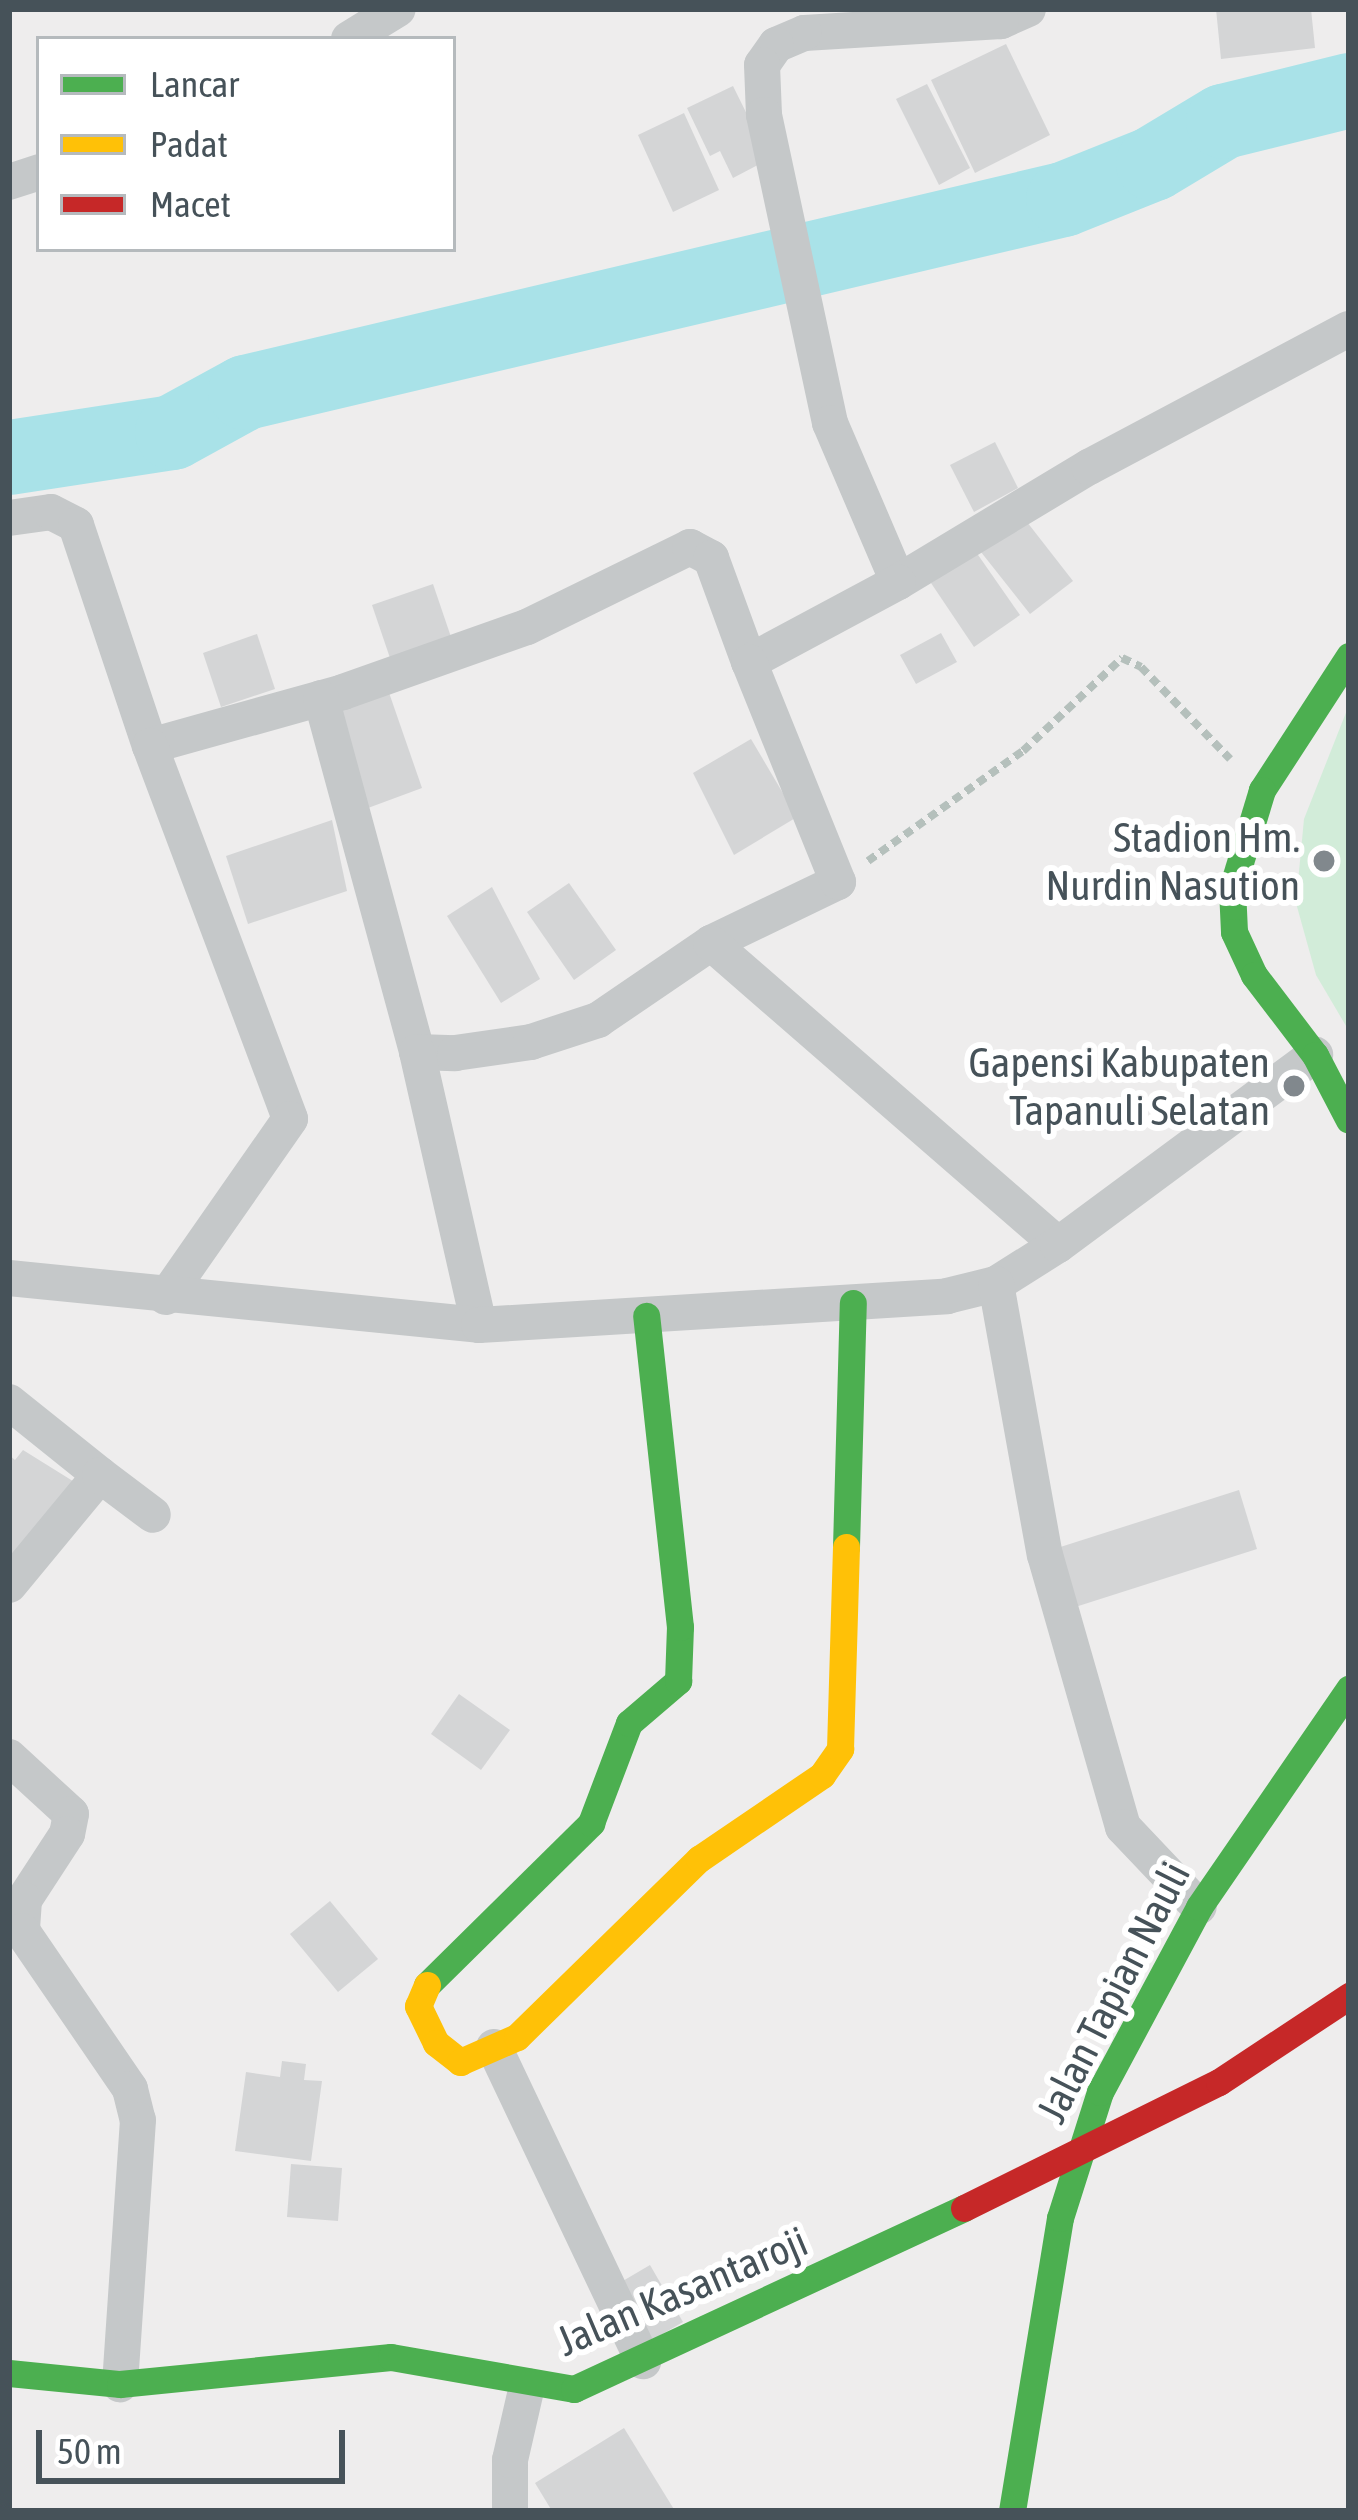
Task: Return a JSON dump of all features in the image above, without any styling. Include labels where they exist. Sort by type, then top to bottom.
[{"type":"street","points":[[355,36],[398,9]]},
{"type":"street","points":[[898,582],[830,423],[764,115],[763,65],[776,45],[804,33],[923,16],[1001,21],[1028,9]]},
{"type":"street","points":[[749,662],[898,582],[1089,467],[1349,329]]},
{"type":"street","points":[[9,518],[51,512],[76,526],[150,746],[290,1119],[166,1297]]},
{"type":"street","points":[[150,746],[321,698],[527,627],[690,547],[711,558],[838,882],[711,943],[598,1020],[531,1042],[417,1052]]},
{"type":"street","points":[[1346,1105],[1315,1055],[1253,975],[1234,932],[1240,844],[1262,790],[1349,656]]},
{"type":"street","points":[[321,698],[417,1052],[479,1324]]},
{"type":"street","points":[[711,943],[1058,1245]]},
{"type":"street","points":[[9,1278],[166,1297],[479,1324],[853,1304],[996,1283],[1058,1245],[1315,1055]]},
{"type":"street","points":[[996,1283],[1045,1555],[1123,1828],[1199,1907]]},
{"type":"street","points":[[646,1316],[680,1627],[678,1681],[629,1723],[591,1823],[422,1990],[418,2006],[454,2060],[494,2047],[600,1969],[699,1859],[822,1775],[840,1749],[853,1304]]},
{"type":"street","points":[[9,1402],[154,1515]]},
{"type":"street","points":[[9,1586],[100,1475]]},
{"type":"street","name":"Jalan Tapian Nauli","points":[[1012,2511],[1077,2151],[1100,2092],[1199,1907],[1349,1689]]},
{"type":"street","points":[[9,1757],[71,1814],[70,1828],[20,1912],[22,1958],[136,2105],[120,2384]]},
{"type":"street","name":"Jalan Kasantaroji","points":[[9,2373],[120,2384],[391,2357],[527,2386],[574,2389],[643,2361],[1220,2082],[1349,1996]]},
{"type":"street","points":[[494,2047],[643,2361]]},
{"type":"street","points":[[510,2511],[510,2460],[527,2386]]},
{"type":"path","points":[[838,882],[951,807],[1122,658],[1141,667],[1262,790]]},
{"type":"green space","name":"Stadion Hm. Nurdin Nasution","points":[[1349,705],[1349,1031],[1316,975],[1296,903],[1304,819]]},
{"type":"building","points":[[1216,9],[1311,9],[1315,48],[1221,59]]},
{"type":"building","points":[[1006,44],[1050,135],[975,173],[931,80]]},
{"type":"building","points":[[927,84],[970,168],[939,185],[896,99]]},
{"type":"building","points":[[733,86],[769,159],[733,178],[720,151],[710,156],[687,108]]},
{"type":"building","points":[[684,113],[719,190],[673,212],[638,135]]},
{"type":"building","points":[[995,442],[1018,488],[974,512],[950,465]]},
{"type":"building","points":[[1020,513],[1073,581],[1030,614],[977,547]]},
{"type":"building","points":[[976,552],[1020,615],[974,647],[931,583]]},
{"type":"building","points":[[433,584],[451,637],[390,658],[372,605]]},
{"type":"building","points":[[941,633],[957,662],[916,684],[900,655]]},
{"type":"building","points":[[257,634],[275,689],[221,707],[203,653]]},
{"type":"building","points":[[386,684],[422,788],[368,808],[332,703]]},
{"type":"building","points":[[751,739],[797,817],[734,855],[693,773]]},
{"type":"building","points":[[332,820],[347,891],[248,924],[226,856]]},
{"type":"building","points":[[569,883],[616,950],[574,980],[527,912]]},
{"type":"building","points":[[492,887],[540,979],[501,1003],[447,916]]},
{"type":"building","points":[[23,1450],[76,1483],[9,1564],[9,1455],[15,1460]]},
{"type":"building","points":[[1239,1490],[1257,1549],[1069,1609],[1051,1550]]},
{"type":"building","points":[[459,1694],[510,1730],[481,1770],[431,1734]]},
{"type":"building","points":[[330,1901],[378,1959],[338,1992],[290,1934]]},
{"type":"building","points":[[282,2061],[306,2064],[304,2080],[322,2081],[311,2161],[235,2151],[246,2072],[280,2077]]},
{"type":"building","points":[[291,2164],[342,2168],[338,2221],[287,2217]]},
{"type":"building","points":[[650,2265],[683,2322],[649,2342],[616,2285]]},
{"type":"building","points":[[624,2428],[675,2511],[552,2511],[535,2483]]},
{"type":"waterway","points":[[9,457],[172,432],[245,392],[1063,199],[1153,163],[1223,121],[1349,90]]},
{"type":"traffic: fast","points":[[1349,656],[1262,790],[1232,889],[1234,932],[1254,975],[1315,1055],[1349,1120]]},
{"type":"traffic: fast","points":[[846,1547],[853,1303]]},
{"type":"traffic: fast","points":[[427,1985],[591,1823],[629,1723],[678,1681],[680,1627],[646,1316]]},
{"type":"traffic: fast","points":[[1012,2511],[1060,2218],[1100,2092],[1199,1907],[1349,1689]]},
{"type":"traffic: fast","points":[[9,2373],[120,2384],[391,2357],[574,2389],[964,2208]]},
{"type":"traffic: slow","points":[[427,1985],[418,2006],[436,2043],[460,2062],[517,2037],[699,1859],[822,1775],[840,1749],[846,1547]]},
{"type":"traffic: jam","points":[[964,2208],[1219,2082],[1349,1996]]},
{"type":"place","name":"Stadion Hm. Nurdin Nasution","points":[[1324,861]]},
{"type":"place","name":"Gapensi Kabupaten Tapanuli Selatan","points":[[1294,1086]]}]
